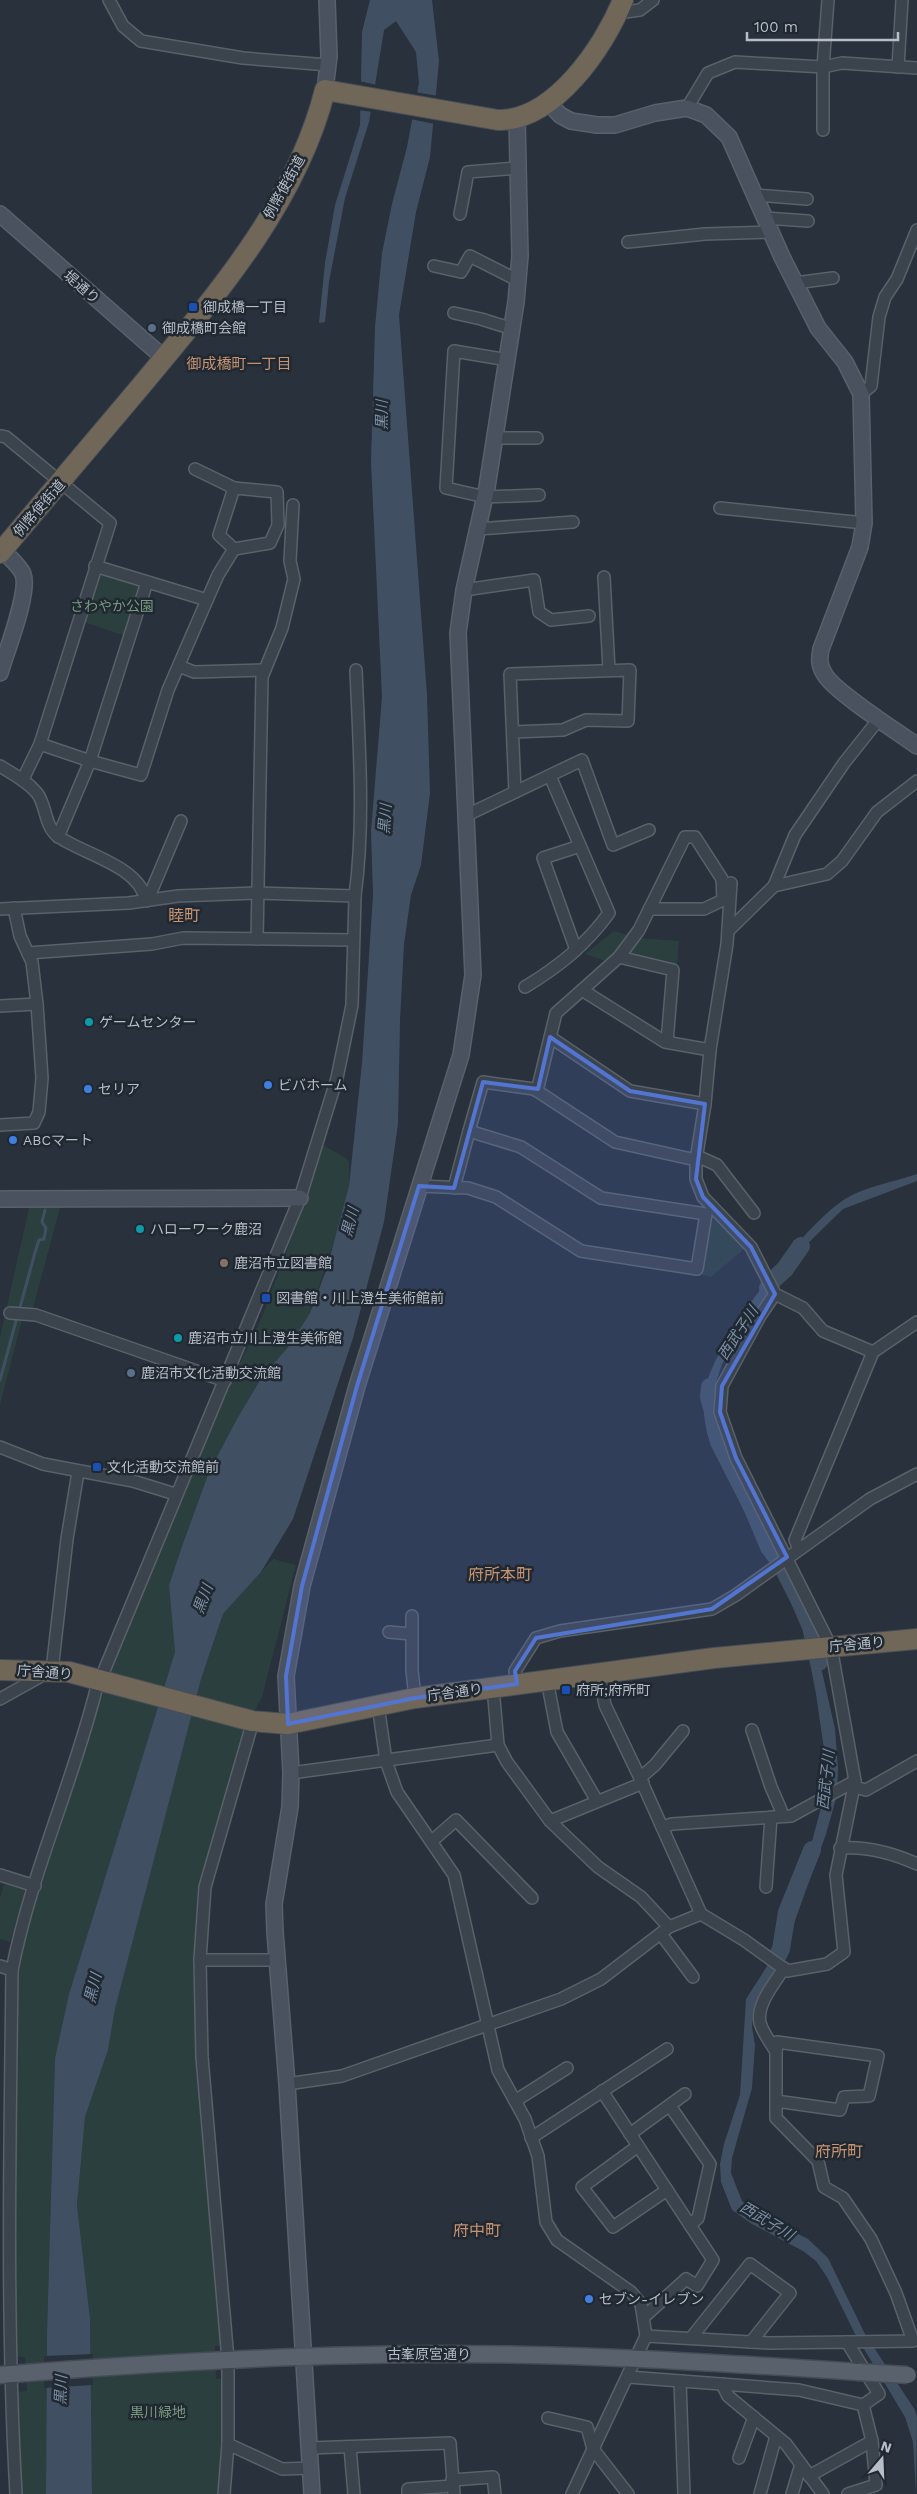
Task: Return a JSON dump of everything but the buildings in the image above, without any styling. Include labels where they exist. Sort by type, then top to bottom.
[{"type":"highway","points":[[325,90],[498,120],[517,119],[549,103],[588,59],[607,34],[620,6]]},
{"type":"highway","name":"例幣使街道","points":[[1,552],[164,358],[253,241],[274,208],[308,144],[325,90]]},
{"type":"highway","name":"庁舎通り","points":[[0,1670],[52,1670],[69,1672],[252,1721],[288,1724],[416,1698],[493,1687],[800,1650],[917,1639]]},
{"type":"main road","name":"古峯原宮通り","points":[[9,2374],[226,2360],[446,2354],[636,2357],[912,2375]]},
{"type":"street","points":[[109,0],[123,26],[141,41],[243,58],[328,66]]},
{"type":"street","points":[[325,90],[328,66],[327,0]]},
{"type":"street","points":[[620,6],[640,10],[653,0]]},
{"type":"street","points":[[823,130],[822,67],[828,0]]},
{"type":"street","points":[[898,67],[902,0]]},
{"type":"street","points":[[687,108],[708,73],[735,62],[822,67],[842,63],[917,68]]},
{"type":"street","points":[[549,103],[560,115],[571,121],[597,125],[615,125],[655,113],[687,108],[706,115],[728,137],[795,283],[818,328],[846,362],[861,394],[864,523],[860,547],[821,649],[819,662],[826,676],[879,719],[917,746]]},
{"type":"street","points":[[312,2494],[274,1904],[290,1808],[291,1773],[286,1676],[302,1586],[357,1386],[461,1055],[473,974],[458,633],[464,590],[496,438],[519,281],[517,119]]},
{"type":"street","points":[[460,214],[468,172],[518,168]]},
{"type":"street","points":[[755,194],[807,199]]},
{"type":"street","name":"堤通り","points":[[0,214],[164,358]]},
{"type":"street","points":[[765,218],[808,221]]},
{"type":"street","points":[[861,394],[871,386],[879,318],[885,297],[897,279],[917,230]]},
{"type":"street","points":[[628,242],[705,234],[771,232]]},
{"type":"street","points":[[434,266],[461,272],[470,256],[519,281]]},
{"type":"street","points":[[795,283],[832,278]]},
{"type":"street","points":[[454,313],[481,319],[513,330]]},
{"type":"street","points":[[508,360],[454,351],[446,488],[485,497],[539,495]]},
{"type":"street","points":[[0,436],[6,437],[62,481],[110,523],[40,744],[23,779]]},
{"type":"street","points":[[496,438],[537,438]]},
{"type":"street","points":[[40,744],[90,761],[141,775],[168,690],[218,575],[234,549],[270,543],[278,525],[277,492],[234,488],[195,469]]},
{"type":"street","points":[[234,488],[219,535],[234,549]]},
{"type":"street","points":[[257,939],[262,677],[282,628],[294,579],[290,562],[293,505]]},
{"type":"street","points":[[720,508],[864,523]]},
{"type":"street","points":[[478,529],[573,522]]},
{"type":"street","points":[[0,673],[20,609],[25,581],[22,572],[1,552]]},
{"type":"street","points":[[96,566],[206,600]]},
{"type":"street","points":[[604,577],[609,670]]},
{"type":"street","points":[[464,590],[534,580],[539,612],[551,620],[589,616]]},
{"type":"street","points":[[58,837],[90,761],[147,582]]},
{"type":"street","points":[[179,666],[194,672],[264,670]]},
{"type":"street","points":[[16,2494],[9,2374],[5,2167],[12,1970],[35,1886],[102,1681],[175,1494],[225,1381],[300,1198],[337,1078],[352,1005],[354,896],[360,855],[361,798],[356,670]]},
{"type":"street","points":[[512,732],[563,730],[586,720],[628,721],[630,670],[510,674],[512,732],[515,792]]},
{"type":"street","points":[[728,931],[752,905],[774,886],[795,834],[844,763],[879,719]]},
{"type":"street","points":[[465,816],[582,760],[613,845],[649,830]]},
{"type":"street","points":[[0,766],[23,779],[38,794],[49,825],[58,837],[117,866],[141,887],[146,898]]},
{"type":"street","points":[[524,987],[558,967],[594,934],[609,914],[550,776]]},
{"type":"street","points":[[774,886],[827,874],[842,861],[877,812],[917,781]]},
{"type":"street","points":[[146,898],[151,892],[181,821]]},
{"type":"street","points":[[537,1091],[556,1013],[619,957],[639,930],[685,837],[695,837],[722,879],[722,900],[704,909],[649,910]]},
{"type":"street","points":[[576,950],[543,858],[580,846]]},
{"type":"street","points":[[730,883],[728,931],[710,1050],[696,1179],[703,1197],[751,1248],[775,1294],[803,1308],[823,1331],[873,1352]]},
{"type":"street","points":[[0,910],[178,896],[257,893],[354,896]]},
{"type":"street","points":[[0,1125],[34,1123],[39,1112],[42,1078],[32,962],[20,936],[14,908]]},
{"type":"street","points":[[28,953],[152,944],[183,938],[353,940]]},
{"type":"street","points":[[619,957],[673,970],[667,1042]]},
{"type":"street","points":[[582,990],[667,1042],[710,1050]]},
{"type":"street","points":[[0,1006],[37,1004]]},
{"type":"street","points":[[550,1037],[630,1091],[705,1104]]},
{"type":"street","points":[[454,1188],[483,1082],[537,1091],[615,1142],[697,1158],[716,1165],[754,1213]]},
{"type":"street","points":[[420,1186],[468,1188],[496,1196],[581,1251],[697,1269],[706,1214],[601,1198],[521,1147],[469,1131]]},
{"type":"street","points":[[0,1199],[300,1198]]},
{"type":"street","points":[[599,1673],[605,1705],[642,1780],[701,1914],[744,1940],[787,1971],[827,1964],[844,1952],[836,1875],[854,1784],[827,1647],[736,1458],[720,1412],[722,1386],[760,1316],[775,1294]]},
{"type":"street","points":[[10,1312],[36,1315],[225,1381]]},
{"type":"street","points":[[799,1548],[795,1540],[873,1352],[917,1322]]},
{"type":"street","points":[[0,1447],[43,1464],[133,1481],[175,1494]]},
{"type":"street","points":[[0,1699],[52,1670],[67,1539],[78,1472]]},
{"type":"street","points":[[517,1684],[515,1671],[536,1638],[560,1631],[712,1609],[870,1499],[917,1474]]},
{"type":"street","points":[[414,1620],[411,1634],[412,1670],[416,1698]]},
{"type":"street","points":[[389,1632],[411,1634]]},
{"type":"street","points":[[547,1680],[557,1732],[597,1801]]},
{"type":"street","points":[[493,1687],[498,1745],[507,1762],[550,1821],[598,1867],[640,1897],[665,1930],[692,1977]]},
{"type":"street","points":[[378,1705],[386,1761],[397,1792],[454,1875],[462,1900],[470,1953],[489,2024],[498,2070],[515,2101],[538,2156],[546,2222],[557,2240],[631,2292],[641,2304],[645,2316],[646,2336],[572,2494]]},
{"type":"street","points":[[224,2494],[228,2444],[226,2360],[202,2057],[200,1960],[206,1887],[252,1721]]},
{"type":"street","points":[[752,1730],[770,1787],[781,1810],[775,1817],[766,1887]]},
{"type":"street","points":[[550,1821],[642,1780],[683,1731]]},
{"type":"street","points":[[291,1773],[498,1745]]},
{"type":"street","points":[[854,1784],[866,1790],[917,1761]]},
{"type":"street","points":[[662,1827],[672,1824],[791,1816],[854,1784]]},
{"type":"street","points":[[432,1841],[456,1820],[532,1898]]},
{"type":"street","points":[[840,1848],[858,1846],[917,1864]]},
{"type":"street","points":[[0,1875],[35,1886]]},
{"type":"street","points":[[287,2084],[342,2076],[561,1999],[601,1979],[665,1930],[701,1914]]},
{"type":"street","points":[[200,1960],[277,1960]]},
{"type":"street","points":[[0,1966],[12,1970]]},
{"type":"street","points":[[776,2052],[761,2025],[760,2018],[762,2004],[784,1968]]},
{"type":"street","points":[[646,2336],[751,2342],[913,2341],[896,2293],[870,2239],[843,2198],[824,2188],[818,2161],[776,2118],[776,2101],[776,2052],[777,2042],[878,2056],[869,2096],[844,2097],[840,2110],[776,2101]]},
{"type":"street","points":[[531,2138],[667,2049]]},
{"type":"street","points":[[515,2101],[566,2068]]},
{"type":"street","points":[[602,2091],[713,2260],[697,2286],[686,2279],[645,2316]]},
{"type":"street","points":[[630,2134],[686,2094]]},
{"type":"street","points":[[670,2106],[710,2164],[698,2218],[690,2225]]},
{"type":"street","points":[[638,2146],[582,2187],[613,2227],[667,2190]]},
{"type":"street","points":[[691,2338],[750,2264],[790,2293],[751,2342]]},
{"type":"street","points":[[628,2377],[799,2390],[862,2405],[879,2394],[847,2342]]},
{"type":"street","points":[[680,2381],[684,2494]]},
{"type":"street","points":[[722,2384],[728,2396],[786,2444],[823,2494]]},
{"type":"street","points":[[848,2494],[876,2485],[872,2441],[862,2405]]},
{"type":"street","points":[[548,2418],[587,2427],[594,2449],[628,2494]]},
{"type":"street","points":[[739,2458],[754,2418]]},
{"type":"street","points":[[760,2494],[776,2436]]},
{"type":"street","points":[[809,2476],[872,2441]]},
{"type":"street","points":[[309,2448],[450,2443],[453,2487]]},
{"type":"street","points":[[228,2444],[282,2468],[311,2468]]},
{"type":"street","points":[[350,2446],[354,2494]]},
{"type":"street","points":[[792,2494],[801,2464]]},
{"type":"street","points":[[408,2494],[408,2489],[453,2487],[493,2477],[494,2494]]},
{"type":"highlighted area","points":[[550,1037],[630,1091],[705,1104],[696,1179],[703,1197],[751,1247],[775,1294],[722,1386],[720,1412],[736,1458],[787,1557],[712,1609],[536,1638],[515,1671],[517,1684],[415,1698],[288,1724],[286,1676],[302,1586],[357,1386],[419,1186],[454,1188],[483,1082],[538,1089]]},
{"type":"green space","name":"さわやか公園","points":[[104,573],[136,583],[140,590],[125,636],[84,622],[97,577]]},
{"type":"green space","points":[[614,931],[630,936],[606,961],[585,954]]},
{"type":"green space","points":[[639,938],[679,941],[677,965],[635,959],[629,951]]},
{"type":"green space","points":[[321,1144],[346,1158],[349,1162],[349,1186],[341,1221],[310,1313],[289,1346],[262,1377],[209,1472],[181,1549],[169,1585],[175,1652],[69,1994],[55,2058],[47,2333],[46,2494],[22,2494],[16,2392],[27,2391],[25,2357],[15,2356],[14,2309],[17,1975],[24,1934],[107,1670],[216,1414],[262,1317],[307,1196]]},
{"type":"green space","points":[[30,1204],[61,1204],[33,1308],[24,1312],[0,1405],[0,1337]]},
{"type":"green space","points":[[712,1214],[744,1249],[711,1277],[702,1275]]},
{"type":"green space","name":"黒川緑地","points":[[273,1559],[296,1565],[262,1697],[255,1710],[249,1731],[235,1764],[212,1846],[198,1954],[222,2345],[215,2346],[216,2379],[224,2378],[225,2413],[221,2494],[92,2494],[90,2318],[77,2205],[85,2117],[108,2050],[115,2009],[201,1679],[223,1614]]},
{"type":"green space","points":[[4,1884],[25,1890],[10,1942],[0,1939],[0,1898]]},
{"type":"water","name":"黒川","points":[[370,0],[432,0],[439,61],[430,157],[416,212],[399,315],[427,695],[430,793],[421,865],[411,895],[404,944],[398,1124],[384,1222],[353,1338],[293,1519],[261,1572],[223,1614],[201,1679],[115,2009],[108,2050],[85,2117],[77,2205],[90,2318],[92,2494],[46,2494],[47,2333],[55,2058],[69,1994],[175,1652],[169,1585],[181,1549],[209,1472],[237,1419],[262,1377],[289,1346],[310,1313],[327,1268],[349,1186],[362,1063],[373,895],[371,831],[382,697],[371,462],[375,327],[382,253],[392,204],[407,147],[419,83],[416,52],[396,21],[384,30],[369,122],[345,198],[329,282],[325,322],[319,323],[325,263],[335,205],[360,125],[362,32]]},
{"type":"water","points":[[917,1174],[917,1181],[843,1209],[797,1254],[777,1279],[722,1364],[713,1392],[712,1422],[714,1434],[799,1603],[820,1663],[835,1729],[838,1768],[837,1795],[826,1834],[782,1957],[757,2000],[753,2013],[752,2027],[755,2045],[752,2088],[732,2158],[731,2173],[742,2201],[758,2214],[808,2239],[828,2258],[865,2334],[915,2410],[917,2417],[916,2494],[913,2442],[905,2417],[855,2334],[827,2277],[816,2261],[803,2251],[752,2224],[732,2210],[721,2182],[720,2164],[724,2144],[740,2095],[746,1999],[778,1949],[785,1931],[787,1912],[800,1886],[822,1804],[827,1770],[816,1694],[803,1627],[711,1446],[705,1423],[704,1407],[707,1383],[728,1338],[745,1311],[786,1256],[828,1212],[845,1199],[871,1187]]},
{"type":"pier","points":[[359,81],[377,85],[373,112],[358,110]]},
{"type":"pier","points":[[415,92],[438,96],[435,124],[410,119]]},
{"type":"pier","points":[[93,2354],[93,2385],[44,2388],[44,2356]]},
{"type":"waterway","points":[[19,1311],[39,1240],[44,1239],[46,1228],[42,1222],[45,1210]]},
{"type":"waterway","name":"西武子川","points":[[768,1288],[774,1279],[785,1269],[801,1246]]},
{"type":"waterway","points":[[0,1380],[17,1317]]},
{"type":"waterway","name":"西武子川","points":[[710,1387],[709,1397],[715,1419],[769,1547],[787,1571],[811,1627],[819,1662]]},
{"type":"waterway","name":"西武子川","points":[[777,1957],[781,1949],[787,1912],[812,1850]]},
{"type":"place","name":"御成橋一丁目","points":[[193,307]]},
{"type":"place","name":"御成橋町会館","points":[[152,328]]},
{"type":"place","name":"ゲームセンター","points":[[89,1022]]},
{"type":"place","name":"ビバホーム","points":[[268,1085]]},
{"type":"place","name":"セリア","points":[[88,1089]]},
{"type":"place","name":"ABCマート","points":[[13,1140]]},
{"type":"place","name":"ハローワーク鹿沼","points":[[140,1229]]},
{"type":"place","name":"鹿沼市立図書館","points":[[224,1263]]},
{"type":"place","name":"図書館・川上澄生美術館前","points":[[266,1298]]},
{"type":"place","name":"鹿沼市立川上澄生美術館","points":[[178,1338]]},
{"type":"place","name":"鹿沼市文化活動交流館","points":[[131,1373]]},
{"type":"place","name":"文化活動交流館前","points":[[97,1467]]},
{"type":"place","name":"府所;府所町","points":[[566,1690]]},
{"type":"place","name":"セブン-イレブン","points":[[589,2299]]},
{"type":"district","name":"御成橋町一丁目","points":[[239,364]]},
{"type":"district","name":"睦町","points":[[184,915]]},
{"type":"district","name":"府所本町","points":[[500,1574]]},
{"type":"district","name":"府所町","points":[[839,2151]]},
{"type":"district","name":"府中町","points":[[477,2230]]}]
